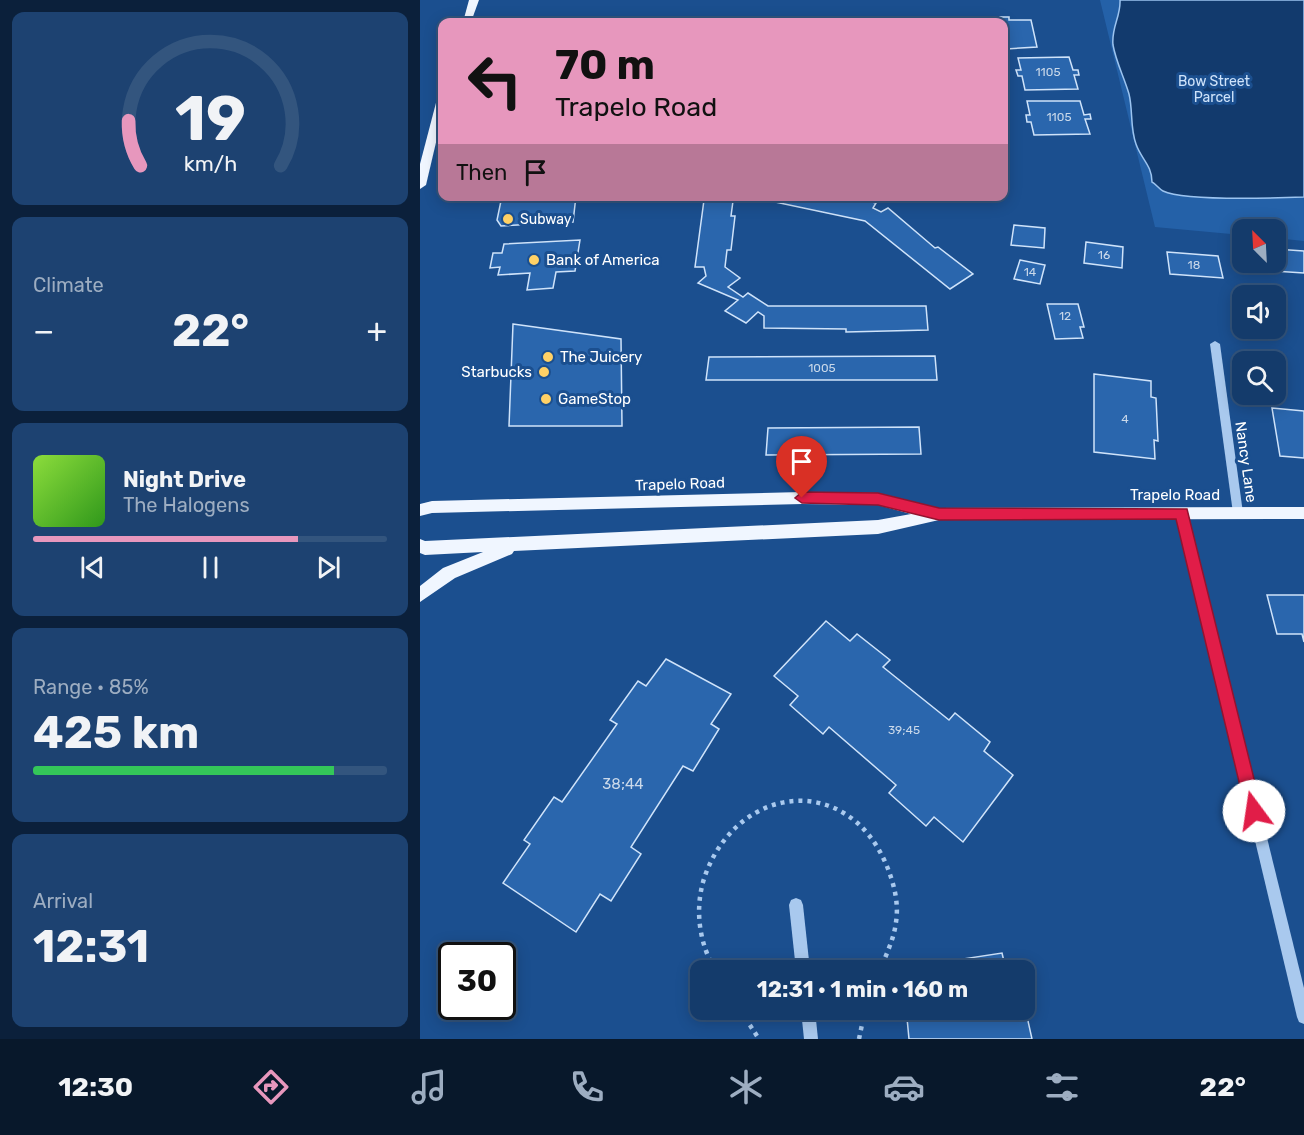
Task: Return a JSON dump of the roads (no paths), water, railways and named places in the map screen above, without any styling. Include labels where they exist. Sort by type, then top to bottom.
[{"type":"main road","points":[[468,18],[474,0]]},
{"type":"main road","points":[[420,185],[438,115]]},
{"type":"main road","name":"Trapelo Road","points":[[420,510],[432,507],[802,498],[878,499],[939,514]]},
{"type":"main road","name":"Trapelo Road","points":[[420,546],[424,548],[878,527],[939,514],[1304,513]]},
{"type":"main road","points":[[420,595],[449,573],[476,560],[494,552],[540,541]]},
{"type":"street","name":"Nancy Lane","points":[[1215,344],[1238,513]]},
{"type":"street","points":[[1182,513],[1304,1017]]},
{"type":"street","points":[[796,905],[802,960]]},
{"type":"street","points":[[809,1020],[811,1039]]},
{"type":"place","name":"Subway","points":[[508,219]]},
{"type":"place","name":"Bank of America","points":[[534,260]]},
{"type":"place","name":"The Juicery","points":[[548,357]]},
{"type":"place","name":"Starbucks","points":[[544,372]]},
{"type":"place","name":"GameStop","points":[[546,399]]},
{"type":"park label","name":"Bow Street Parcel","points":[[1214,90]]}]
